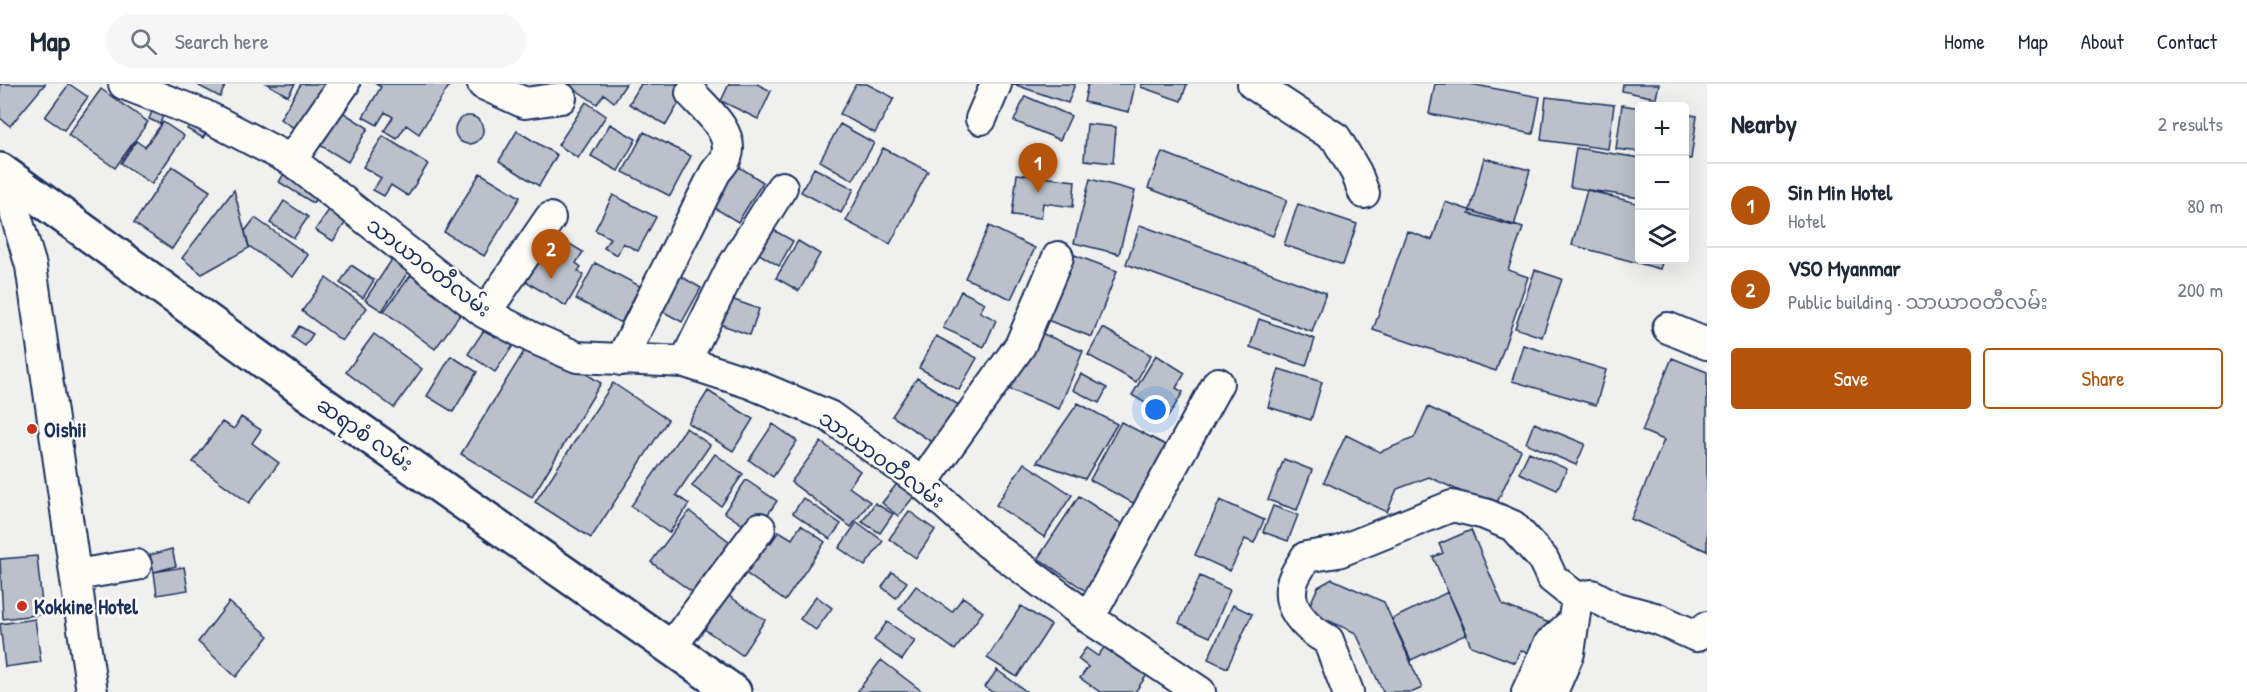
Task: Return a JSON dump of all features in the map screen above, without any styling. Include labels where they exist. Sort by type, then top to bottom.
[{"type":"main road","name":"ဆရာစံ လမ်း","points":[[5,174],[310,395],[734,692]]},
{"type":"street","name":"သာယာဝတီလမ်း","points":[[124,84],[204,115],[291,160],[485,313],[533,338],[577,357],[686,362],[750,383],[829,416],[922,483],[987,542],[1089,618],[1200,692]]},
{"type":"street","points":[[291,160],[344,84]]},
{"type":"street","points":[[483,84],[525,103],[561,98]]},
{"type":"street","points":[[981,119],[996,84]]},
{"type":"street","points":[[1253,84],[1336,138],[1356,172],[1364,193]]},
{"type":"street","points":[[621,360],[715,173],[726,158],[728,143],[723,132],[691,93]]},
{"type":"street","points":[[5,174],[7,210],[31,266],[92,692]]},
{"type":"street","points":[[686,362],[731,269],[782,187]]},
{"type":"street","points":[[485,313],[550,218]]},
{"type":"street","points":[[922,483],[1020,345],[1058,257]]},
{"type":"street","points":[[1668,328],[1707,344]]},
{"type":"street","points":[[1089,618],[1218,383]]},
{"type":"street","points":[[1348,692],[1328,640],[1312,632],[1298,615],[1290,596],[1293,579],[1306,557],[1338,552],[1452,506],[1485,514],[1513,526],[1543,559],[1552,578],[1575,611],[1569,654],[1552,692]]},
{"type":"street","points":[[671,647],[760,528]]},
{"type":"street","points":[[76,575],[136,565]]},
{"type":"street","points":[[1527,692],[1549,645],[1575,611],[1592,595],[1614,607],[1658,619],[1696,636],[1707,627]]},
{"type":"building","points":[[0,84],[45,84],[10,126],[0,118]]},
{"type":"building","points":[[69,84],[88,97],[64,130],[45,117]]},
{"type":"building","points":[[200,84],[226,84],[220,97],[199,86]]},
{"type":"building","points":[[267,84],[295,84],[288,96]]},
{"type":"building","points":[[301,84],[334,84],[303,134],[280,119]]},
{"type":"building","points":[[376,84],[446,84],[449,86],[419,134],[406,125],[397,139],[384,131],[393,117],[385,112],[377,125],[363,117],[381,87]]},
{"type":"building","points":[[567,84],[626,84],[614,102],[604,94],[597,104]]},
{"type":"building","points":[[641,84],[690,84],[666,125],[629,104]]},
{"type":"building","points":[[729,84],[757,84],[771,91],[758,119],[721,101]]},
{"type":"building","points":[[856,84],[867,84],[894,98],[875,133],[840,114]]},
{"type":"building","points":[[1013,84],[1075,84],[1068,103]]},
{"type":"building","points":[[1088,84],[1135,84],[1129,112],[1084,102]]},
{"type":"building","points":[[1142,84],[1187,84],[1181,101],[1141,87]]},
{"type":"building","points":[[1435,84],[1470,84],[1540,97],[1533,134],[1429,114]]},
{"type":"building","points":[[1623,84],[1659,84],[1656,98],[1622,91]]},
{"type":"building","points":[[101,89],[148,122],[115,168],[68,135]]},
{"type":"building","points":[[1025,96],[1071,116],[1060,140],[1014,121]]},
{"type":"building","points":[[1546,97],[1614,105],[1608,149],[1541,140]]},
{"type":"building","points":[[586,102],[606,116],[578,158],[558,145]]},
{"type":"building","points":[[1622,105],[1635,107],[1635,151],[1616,149]]},
{"type":"building","points":[[154,106],[165,110],[160,124],[149,119]]},
{"type":"building","points":[[336,108],[368,128],[348,162],[315,142]]},
{"type":"building","points":[[196,113],[212,122],[203,138],[187,129]]},
{"type":"building","points":[[1689,115],[1697,116],[1691,159],[1689,159]]},
{"type":"building","points":[[469,116],[479,120],[483,130],[479,140],[469,144],[459,140],[455,130],[459,120]]},
{"type":"building","points":[[163,122],[184,136],[152,184],[121,163],[136,141],[145,147]]},
{"type":"building","points":[[610,124],[636,139],[618,171],[591,156]]},
{"type":"building","points":[[840,124],[874,143],[853,180],[820,161]]},
{"type":"building","points":[[1087,124],[1116,127],[1113,163],[1084,160]]},
{"type":"building","points":[[517,131],[557,155],[539,186],[499,161]]},
{"type":"building","points":[[644,132],[691,156],[670,196],[623,172]]},
{"type":"building","points":[[383,136],[428,164],[408,196],[391,185],[384,196],[373,190],[381,178],[363,167]]},
{"type":"building","points":[[883,148],[928,171],[890,244],[846,221]]},
{"type":"building","points":[[1576,148],[1635,157],[1635,197],[1570,187]]},
{"type":"building","points":[[1162,152],[1287,200],[1273,236],[1148,188]]},
{"type":"building","points":[[1484,158],[1530,170],[1514,226],[1469,214]]},
{"type":"building","points":[[733,163],[763,182],[738,222],[708,204]]},
{"type":"building","points":[[172,166],[210,191],[172,249],[134,223]]},
{"type":"building","points":[[288,167],[323,187],[313,203],[279,182]]},
{"type":"building","points":[[814,168],[854,189],[841,213],[801,192]]},
{"type":"building","points":[[480,173],[520,197],[484,256],[444,232]]},
{"type":"building","points":[[1017,174],[1075,181],[1073,207],[1043,203],[1041,218],[1012,215]]},
{"type":"building","points":[[1090,179],[1135,191],[1119,254],[1074,243]]},
{"type":"building","points":[[234,190],[249,248],[202,274],[182,258]]},
{"type":"building","points":[[1587,190],[1635,203],[1635,262],[1572,245]]},
{"type":"building","points":[[613,195],[656,217],[638,251],[623,243],[617,255],[604,248],[610,238],[595,230]]},
{"type":"building","points":[[284,201],[308,217],[294,238],[270,223]]},
{"type":"building","points":[[1445,202],[1523,228],[1508,270],[1528,277],[1496,371],[1373,330],[1407,231],[1432,240]]},
{"type":"building","points":[[333,204],[350,216],[333,241],[315,230]]},
{"type":"building","points":[[1298,204],[1357,224],[1343,265],[1284,245]]},
{"type":"building","points":[[255,218],[308,255],[293,277],[249,246],[245,231]]},
{"type":"building","points":[[1140,225],[1326,293],[1312,332],[1126,264]]},
{"type":"building","points":[[989,226],[1035,248],[1011,299],[965,278]]},
{"type":"building","points":[[770,228],[793,241],[779,266],[756,252]]},
{"type":"building","points":[[548,231],[583,252],[576,263],[581,267],[578,271],[584,275],[566,306],[520,278]]},
{"type":"building","points":[[798,241],[820,254],[799,291],[776,278]]},
{"type":"building","points":[[1064,251],[1117,271],[1092,337],[1039,317]]},
{"type":"building","points":[[395,255],[412,266],[382,311],[365,300]]},
{"type":"building","points":[[595,263],[640,286],[621,323],[576,299]]},
{"type":"building","points":[[1642,264],[1662,264],[1660,269]]},
{"type":"building","points":[[351,265],[374,280],[363,298],[340,283]]},
{"type":"building","points":[[1535,270],[1562,279],[1542,337],[1515,328]]},
{"type":"building","points":[[414,271],[465,308],[435,349],[384,311]]},
{"type":"building","points":[[672,271],[701,288],[682,322],[653,306]]},
{"type":"building","points":[[326,278],[367,308],[342,341],[302,311]]},
{"type":"building","points":[[961,291],[985,303],[980,312],[996,320],[984,347],[943,328]]},
{"type":"building","points":[[720,295],[759,309],[750,335],[711,321]]},
{"type":"building","points":[[1259,319],[1315,339],[1306,366],[1250,347]]},
{"type":"building","points":[[490,321],[517,340],[495,372],[468,354]]},
{"type":"building","points":[[299,326],[313,334],[305,346],[292,337]]},
{"type":"building","points":[[1103,328],[1151,355],[1136,382],[1088,355]]},
{"type":"building","points":[[1034,330],[1083,351],[1059,409],[1009,389]]},
{"type":"building","points":[[374,334],[422,369],[394,408],[346,372]]},
{"type":"building","points":[[936,336],[977,358],[959,390],[919,368]]},
{"type":"building","points":[[531,340],[601,383],[532,497],[461,454]]},
{"type":"building","points":[[1523,345],[1606,370],[1596,405],[1512,381]]},
{"type":"building","points":[[1156,355],[1185,373],[1176,388],[1183,392],[1168,417],[1132,395]]},
{"type":"building","points":[[451,356],[477,372],[453,412],[427,396]]},
{"type":"building","points":[[1672,358],[1707,372],[1707,551],[1631,519],[1664,440],[1642,431]]},
{"type":"building","points":[[1279,369],[1322,382],[1311,420],[1268,407]]},
{"type":"building","points":[[1081,374],[1107,388],[1099,403],[1073,390]]},
{"type":"building","points":[[917,378],[960,406],[935,444],[892,416]]},
{"type":"building","points":[[613,383],[668,420],[591,538],[535,502]]},
{"type":"building","points":[[708,391],[753,419],[733,451],[688,423]]},
{"type":"building","points":[[1078,403],[1117,424],[1085,479],[1037,462]]},
{"type":"building","points":[[1428,407],[1521,450],[1495,507],[1429,477],[1397,489],[1387,512],[1324,482],[1346,435],[1380,452],[1414,438]]},
{"type":"building","points":[[241,417],[261,430],[252,443],[279,463],[249,503],[193,462],[222,422],[234,429]]},
{"type":"building","points":[[1121,422],[1168,446],[1137,505],[1090,480]]},
{"type":"building","points":[[1534,423],[1585,444],[1576,465],[1526,443]]},
{"type":"building","points":[[773,424],[797,441],[773,477],[749,460]]},
{"type":"building","points":[[686,428],[710,445],[676,495],[689,504],[669,533],[631,506]]},
{"type":"building","points":[[821,442],[860,471],[849,487],[870,502],[851,527],[791,482]]},
{"type":"building","points":[[1529,452],[1567,469],[1557,490],[1519,473]]},
{"type":"building","points":[[715,454],[743,474],[721,506],[692,486]]},
{"type":"building","points":[[1284,459],[1312,470],[1297,510],[1268,500]]},
{"type":"building","points":[[1024,463],[1072,495],[1044,537],[996,505]]},
{"type":"building","points":[[746,480],[777,501],[755,533],[724,512]]},
{"type":"building","points":[[899,481],[916,494],[898,516],[882,503]]},
{"type":"building","points":[[1079,496],[1128,528],[1086,591],[1038,558]]},
{"type":"building","points":[[803,498],[841,524],[830,539],[793,513]]},
{"type":"building","points":[[1220,500],[1264,520],[1254,543],[1245,539],[1230,571],[1195,555]]},
{"type":"building","points":[[875,503],[893,514],[880,533],[862,522]]},
{"type":"building","points":[[1273,506],[1298,515],[1288,541],[1263,532]]},
{"type":"building","points":[[689,511],[730,542],[692,592],[651,562]]},
{"type":"building","points":[[909,511],[935,530],[916,558],[889,539]]},
{"type":"building","points":[[857,522],[883,541],[865,566],[839,548]]},
{"type":"building","points":[[801,525],[825,542],[785,601],[744,572],[765,541],[770,544],[779,531],[792,539]]},
{"type":"building","points":[[1471,530],[1503,605],[1552,624],[1539,658],[1520,650],[1515,663],[1471,646],[1433,557],[1443,553],[1439,544]]},
{"type":"building","points":[[172,549],[176,566],[154,572],[150,555]]},
{"type":"building","points":[[37,556],[43,614],[3,619],[0,559]]},
{"type":"building","points":[[184,567],[188,590],[157,595],[154,572]]},
{"type":"building","points":[[892,572],[907,582],[896,598],[882,587]]},
{"type":"building","points":[[1200,576],[1230,590],[1210,637],[1179,623]]},
{"type":"building","points":[[1332,579],[1384,602],[1422,688],[1413,692],[1383,692],[1356,633],[1307,611],[1318,587]]},
{"type":"building","points":[[916,586],[952,612],[963,597],[983,612],[955,650],[899,609]]},
{"type":"building","points":[[717,588],[765,620],[742,655],[694,622]]},
{"type":"building","points":[[1448,592],[1467,634],[1411,660],[1392,619]]},
{"type":"building","points":[[816,596],[832,608],[816,630],[800,619]]},
{"type":"building","points":[[229,602],[269,636],[236,677],[198,642]]},
{"type":"building","points":[[1233,605],[1252,614],[1227,668],[1208,659]]},
{"type":"building","points":[[1021,606],[1051,625],[1017,677],[987,658]]},
{"type":"building","points":[[35,619],[41,662],[5,667],[0,624]]},
{"type":"building","points":[[887,622],[915,641],[902,660],[874,640]]},
{"type":"building","points":[[1105,646],[1147,675],[1135,692],[1100,692],[1080,678],[1088,667],[1078,659],[1086,648],[1098,656]]},
{"type":"building","points":[[881,660],[923,692],[857,692]]},
{"type":"building","points":[[997,670],[1027,692],[992,692],[985,687]]},
{"type":"place","name":"Sin Min Hotel","points":[[1038,193]]},
{"type":"place","name":"VSO Myanmar","points":[[551,279]]},
{"type":"place","name":"Oishii","points":[[32,429]]},
{"type":"place","name":"Kokkine Hotel","points":[[22,606]]}]
